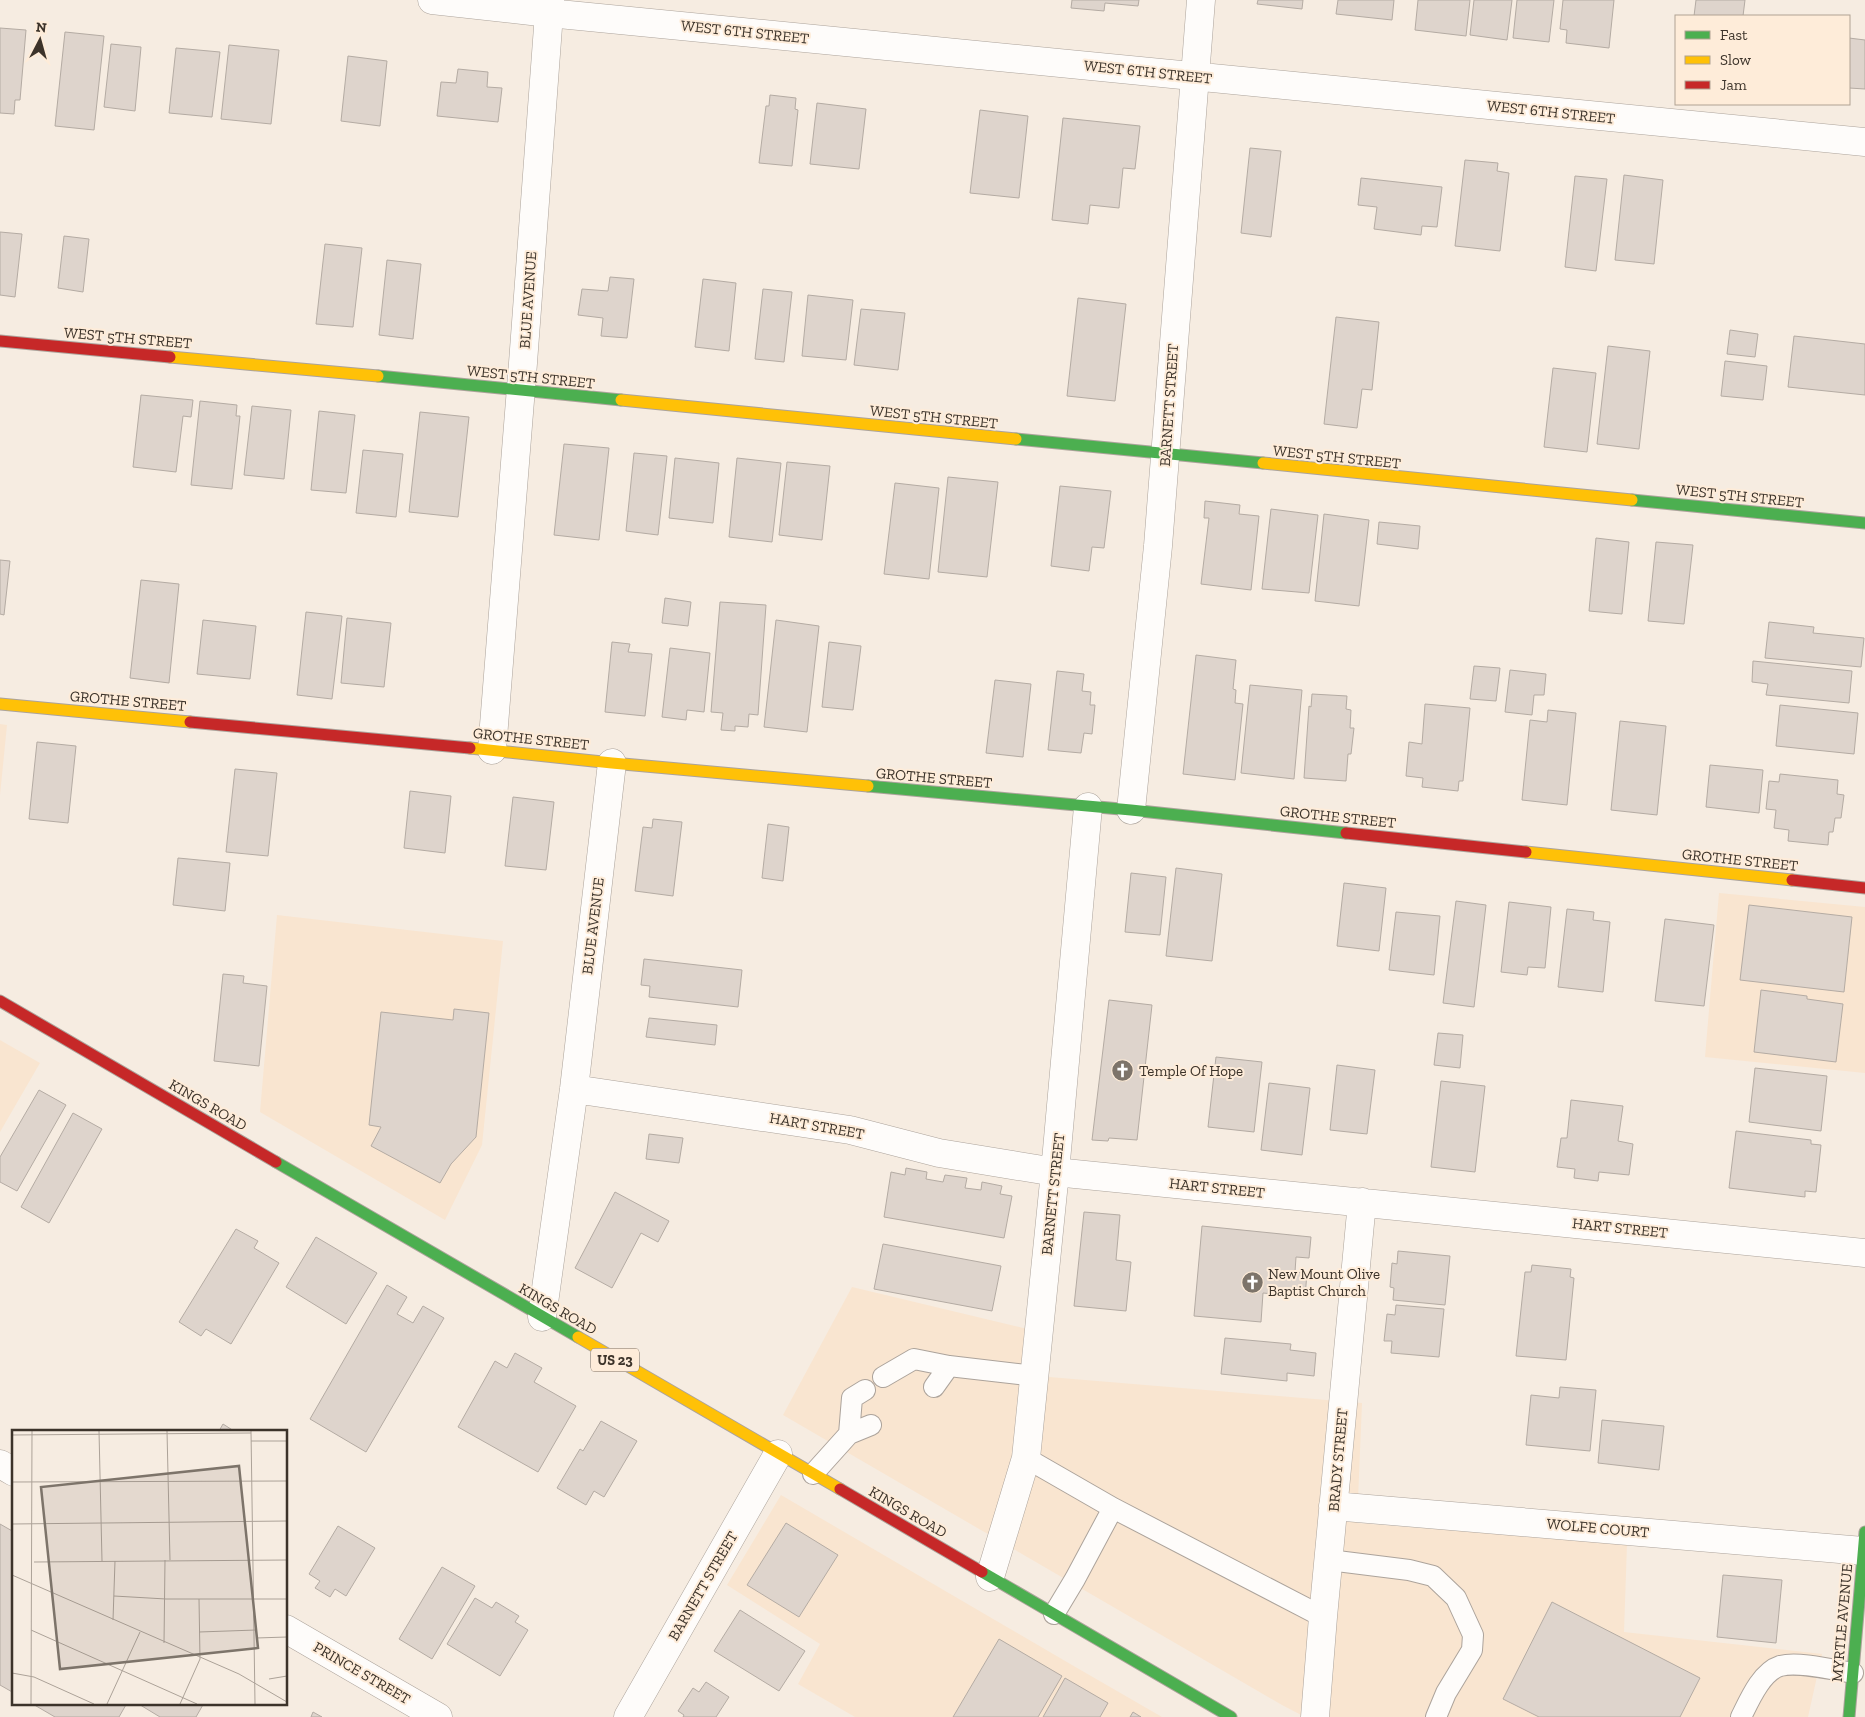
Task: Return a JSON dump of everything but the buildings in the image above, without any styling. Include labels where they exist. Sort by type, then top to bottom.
[{"type":"street","name":"WEST 6TH STREET","points":[[432,0],[550,6],[1195,77],[1865,142]]},
{"type":"street","name":"BARNETT STREET","points":[[1130,810],[1165,455],[1201,0]]},
{"type":"street","name":"BLUE AVENUE","points":[[492,750],[550,6]]},
{"type":"street","name":"WEST 5TH STREET","points":[[0,341],[1865,524]]},
{"type":"street","name":"GROTHE STREET","points":[[0,704],[612,763],[1130,810],[1865,888]]},
{"type":"street","name":"BLUE AVENUE","points":[[542,1317],[574,1089],[612,763]]},
{"type":"street","name":"BARNETT STREET","points":[[990,1577],[1026,1458],[1056,1172],[1088,807]]},
{"type":"street","name":"KINGS ROAD","points":[[0,1001],[1231,1717]]},
{"type":"street","name":"HART STREET","points":[[574,1089],[850,1130],[939,1152],[1056,1172],[1865,1253]]},
{"type":"street","name":"BRADY STREET","points":[[1315,1717],[1362,1202]]},
{"type":"street","name":"BARNETT STREET","points":[[628,1717],[778,1454]]},
{"type":"street","points":[[0,1464],[12,1471]]},
{"type":"street","name":"WOLFE COURT","points":[[1334,1506],[1864,1541]]},
{"type":"street","name":"MYRTLE AVENUE","points":[[1849,1717],[1861,1619],[1864,1541]]},
{"type":"street","name":"PRINCE STREET","points":[[288,1630],[438,1717]]},
{"type":"lane","points":[[883,1377],[914,1359],[950,1366],[1034,1376]]},
{"type":"lane","points":[[934,1387],[950,1366]]},
{"type":"lane","points":[[849,1434],[852,1398],[866,1390]]},
{"type":"lane","points":[[813,1474],[849,1434],[871,1424]]},
{"type":"lane","points":[[1026,1458],[1113,1508],[1323,1617]]},
{"type":"lane","points":[[1054,1614],[1113,1508]]},
{"type":"lane","points":[[1329,1560],[1409,1570],[1433,1576],[1456,1598],[1473,1635],[1472,1650],[1446,1693],[1436,1717]]},
{"type":"lane","points":[[1741,1717],[1752,1694],[1764,1678],[1779,1666],[1794,1664],[1853,1673]]},
{"type":"shaded area","points":[[0,724],[7,725],[0,795]]},
{"type":"shaded area","points":[[1719,893],[1865,907],[1865,1073],[1705,1057]]},
{"type":"shaded area","points":[[277,915],[503,941],[482,1145],[445,1220],[260,1112]]},
{"type":"shaded area","points":[[0,1040],[40,1063],[0,1132]]},
{"type":"shaded area","points":[[852,1287],[1052,1335],[1049,1377],[1362,1403],[1357,1523],[1627,1544],[1624,1632],[1822,1654],[1808,1717],[1305,1717],[783,1415]]},
{"type":"shaded area","points":[[781,1495],[1162,1717],[855,1717],[798,1684],[820,1644],[727,1585]]},
{"type":"traffic: fast","points":[[378,376],[621,400]]},
{"type":"traffic: fast","points":[[1016,439],[1263,463]]},
{"type":"traffic: fast","points":[[1632,500],[1865,523]]},
{"type":"traffic: fast","points":[[868,786],[1131,810],[1346,833]]},
{"type":"traffic: fast","points":[[276,1162],[578,1337]]},
{"type":"traffic: fast","points":[[1849,1717],[1865,1532]]},
{"type":"traffic: fast","points":[[982,1572],[1231,1717]]},
{"type":"traffic: slow","points":[[170,357],[378,376]]},
{"type":"traffic: slow","points":[[621,400],[1016,439]]},
{"type":"traffic: slow","points":[[1263,463],[1632,500]]},
{"type":"traffic: slow","points":[[0,704],[190,722]]},
{"type":"traffic: slow","points":[[470,748],[868,786]]},
{"type":"traffic: slow","points":[[1526,852],[1792,880]]},
{"type":"traffic: slow","points":[[578,1337],[840,1489]]},
{"type":"traffic: jam","points":[[0,341],[170,357]]},
{"type":"traffic: jam","points":[[190,722],[470,748]]},
{"type":"traffic: jam","points":[[1346,833],[1526,852]]},
{"type":"traffic: jam","points":[[1792,880],[1865,888]]},
{"type":"traffic: jam","points":[[0,1001],[276,1162]]},
{"type":"traffic: jam","points":[[840,1489],[982,1572]]},
{"type":"place","name":"Temple Of Hope","points":[[1123,1071]]},
{"type":"place","name":"New Mount Olive Baptist Church","points":[[1252,1283]]}]
